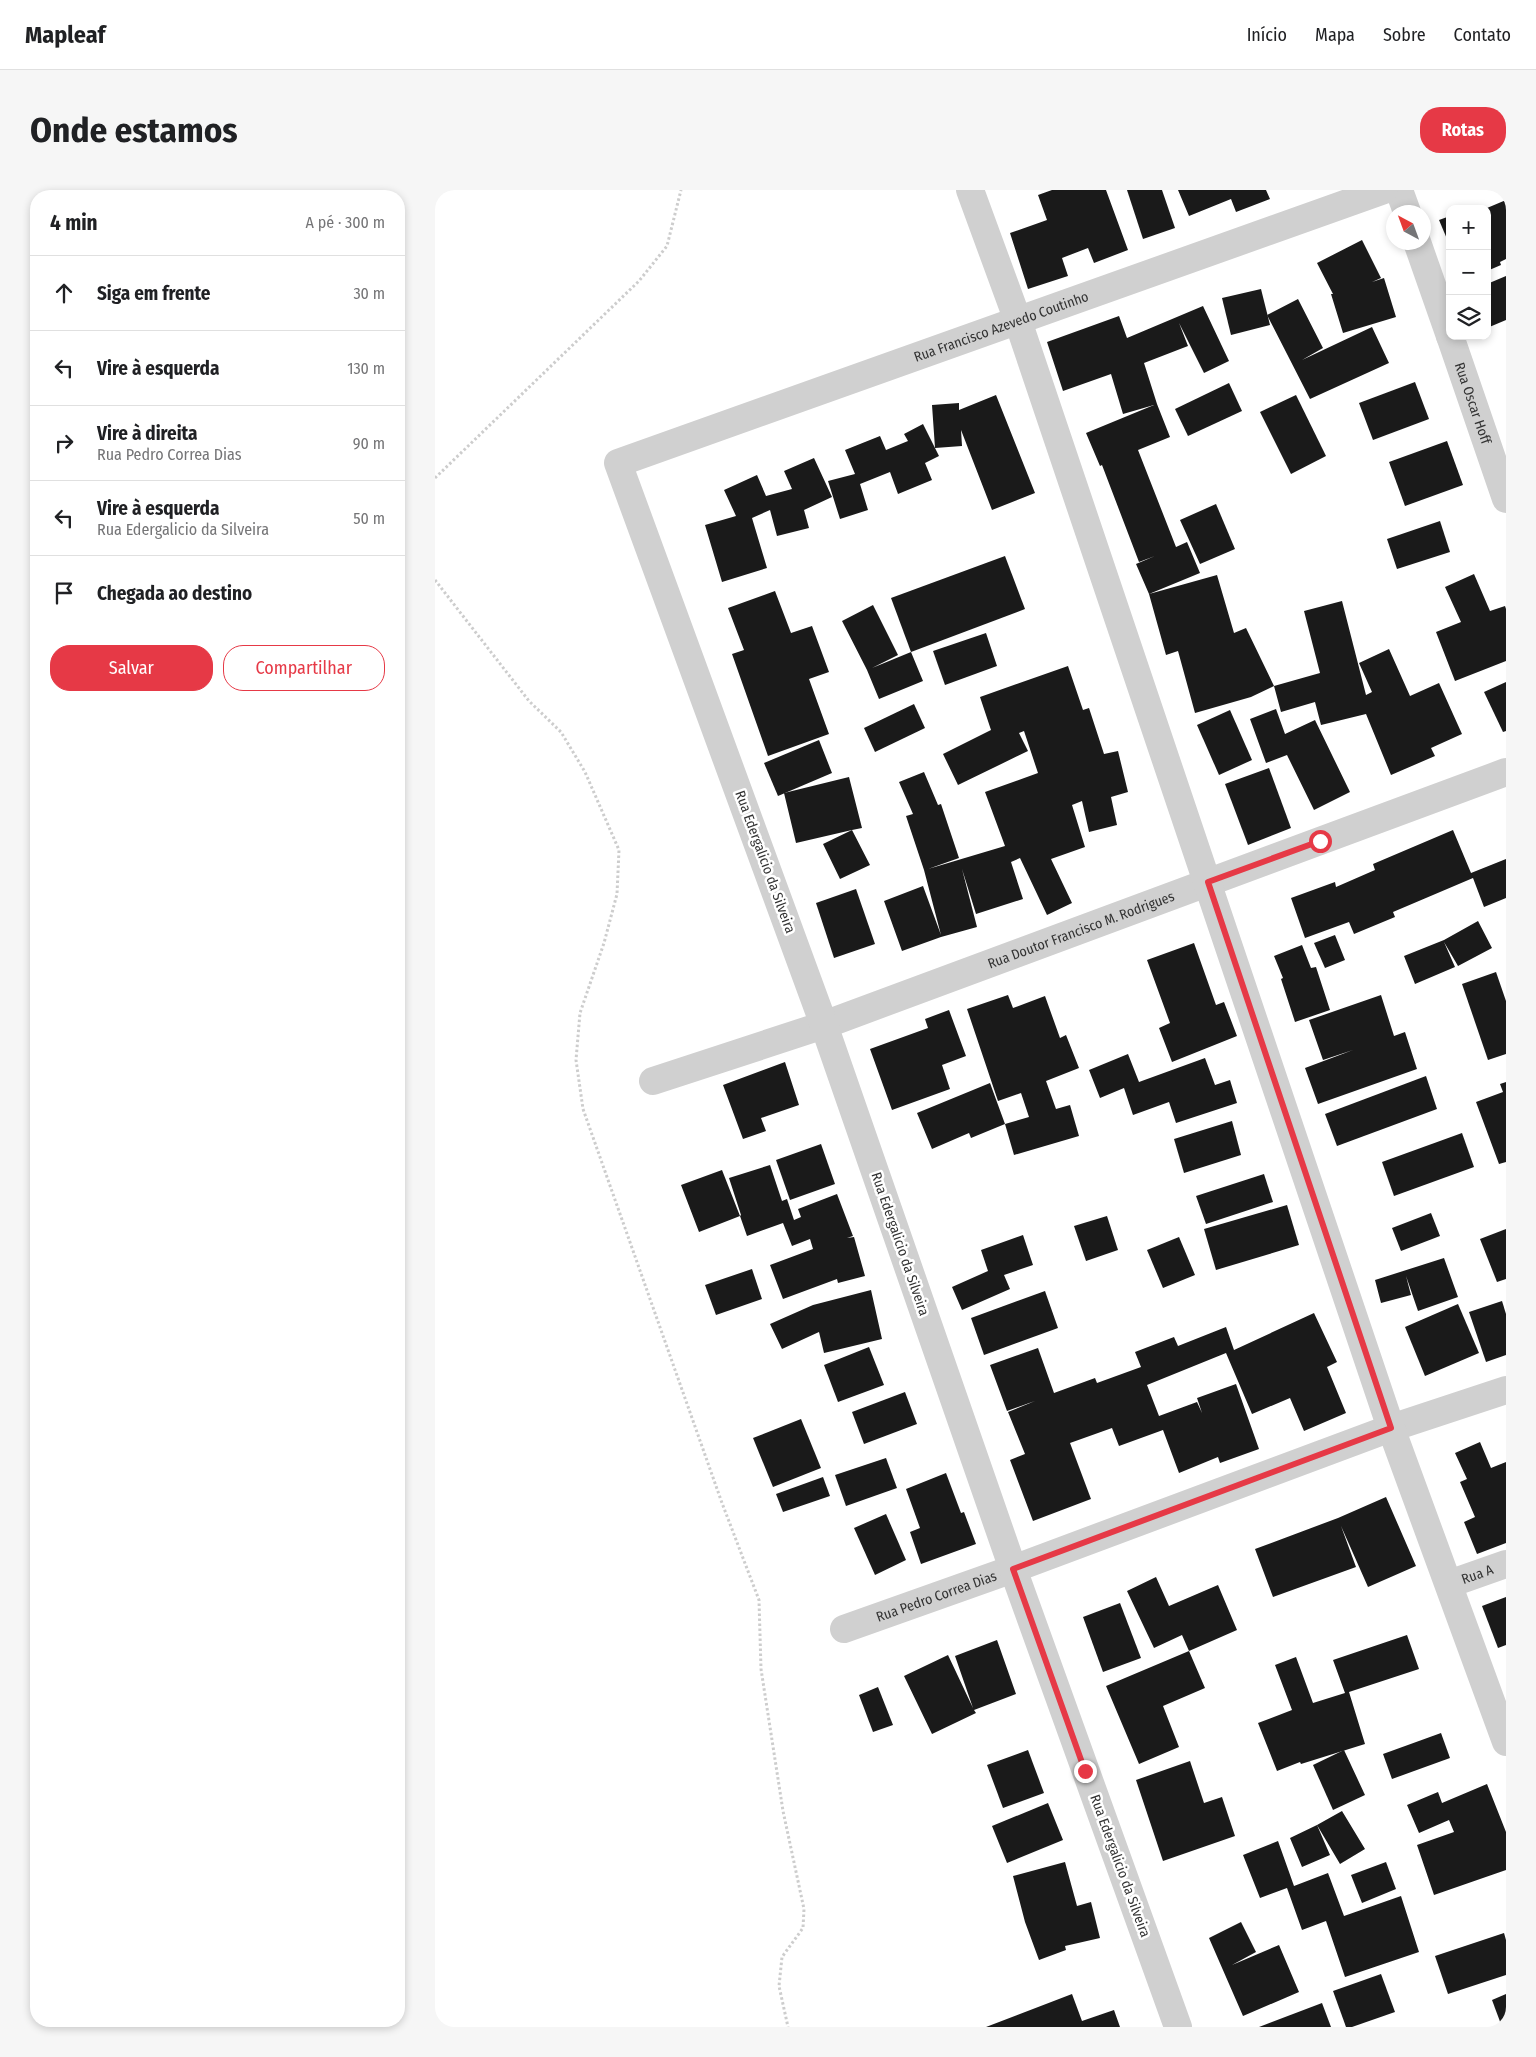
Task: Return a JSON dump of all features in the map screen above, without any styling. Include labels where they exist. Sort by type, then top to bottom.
[{"type":"street","points":[[969,190],[1019,321],[1391,1428],[1506,1742]]},
{"type":"street","name":"Rua Francisco Azevedo Coutinho","points":[[618,463],[1384,190]]},
{"type":"street","points":[[1399,190],[1404,205]]},
{"type":"street","name":"Rua Oscar Hoff","points":[[1420,250],[1446,325]]},
{"type":"street","name":"Rua Oscar Hoff","points":[[1451,340],[1506,499]]},
{"type":"street","name":"Rua Edergalicio da Silveira","points":[[618,463],[824,1024],[1013,1569],[1178,2027]]},
{"type":"street","name":"Rua Doutor Francisco M. Rodrigues","points":[[653,1080],[824,1024],[1506,772]]},
{"type":"street","name":"Rua Pedro Correa Dias","points":[[845,1629],[1013,1569],[1391,1428],[1506,1390]]},
{"type":"street","name":"Rua A","points":[[1449,1584],[1506,1564]]},
{"type":"path","points":[[435,478],[639,281],[667,246],[681,190]]},
{"type":"path","points":[[435,580],[529,701],[561,732],[585,772],[619,850],[617,894],[604,942],[580,1013],[575,1060],[583,1109],[719,1493],[759,1600],[761,1669],[783,1811],[804,1909],[803,1928],[782,1957],[779,1986],[788,2027]]},
{"type":"building","points":[[1052,190],[1106,190],[1128,250],[1094,263],[1088,248],[1062,258],[1068,276],[1028,289],[1010,233],[1047,220],[1038,195]]},
{"type":"building","points":[[1127,190],[1162,190],[1175,228],[1143,239]]},
{"type":"building","points":[[1178,190],[1266,190],[1270,199],[1236,212],[1231,199],[1189,216]]},
{"type":"building","points":[[1506,200],[1506,259],[1500,262],[1501,265],[1491,269],[1491,250],[1491,206]]},
{"type":"building","points":[[1446,217],[1446,237],[1439,220]]},
{"type":"building","points":[[1362,240],[1381,278],[1372,282],[1384,278],[1396,317],[1343,333],[1331,294],[1333,294],[1317,263]]},
{"type":"building","points":[[1506,276],[1506,320],[1491,326],[1491,295],[1491,282]]},
{"type":"building","points":[[1261,289],[1270,325],[1231,335],[1222,298]]},
{"type":"building","points":[[1298,299],[1323,348],[1302,360],[1372,327],[1389,363],[1310,399],[1267,315]]},
{"type":"building","points":[[1203,306],[1229,361],[1204,373],[1179,323],[1188,346],[1144,363],[1170,437],[1138,450],[1176,547],[1187,542],[1200,573],[1149,594],[1136,564],[1155,556],[1139,562],[1102,465],[1100,466],[1086,433],[1154,405],[1123,414],[1111,374],[1063,391],[1047,342],[1119,316],[1127,338]]},
{"type":"building","points":[[1415,382],[1429,419],[1373,440],[1359,403]]},
{"type":"building","points":[[1229,383],[1242,411],[1188,436],[1175,409]]},
{"type":"building","points":[[996,395],[1035,493],[992,510],[961,430],[962,446],[935,448],[932,405],[959,403],[959,410]]},
{"type":"building","points":[[1296,395],[1326,456],[1291,474],[1260,412]]},
{"type":"building","points":[[923,424],[939,456],[925,463],[932,480],[898,494],[890,472],[860,484],[868,510],[840,519],[828,481],[855,474],[845,450],[880,436],[886,450],[908,441],[904,434]]},
{"type":"building","points":[[1447,441],[1463,485],[1405,506],[1389,462]]},
{"type":"building","points":[[814,458],[832,497],[804,510],[809,528],[777,536],[770,510],[752,518],[767,568],[722,582],[705,525],[736,516],[724,490],[757,475],[766,496],[792,489],[784,471]]},
{"type":"building","points":[[1216,504],[1235,549],[1200,564],[1180,520]]},
{"type":"building","points":[[1440,521],[1450,552],[1397,569],[1387,539]]},
{"type":"building","points":[[1005,556],[1025,609],[911,652],[891,598]]},
{"type":"building","points":[[1474,574],[1490,611],[1505,606],[1506,661],[1455,681],[1436,632],[1461,622],[1445,587]]},
{"type":"building","points":[[1217,575],[1234,633],[1246,628],[1274,686],[1251,697],[1195,713],[1178,651],[1166,655],[1149,594]]},
{"type":"building","points":[[775,591],[791,633],[812,626],[829,672],[809,679],[829,734],[768,756],[732,654],[744,650],[728,608]]},
{"type":"building","points":[[1342,601],[1366,695],[1372,692],[1359,663],[1389,649],[1410,696],[1439,683],[1462,734],[1431,748],[1435,756],[1391,775],[1366,714],[1321,725],[1315,702],[1281,712],[1274,686],[1320,673],[1304,611]]},
{"type":"building","points":[[873,605],[898,655],[872,668],[911,652],[923,681],[879,699],[867,670],[842,621]]},
{"type":"building","points":[[986,633],[997,666],[945,685],[933,651]]},
{"type":"building","points":[[1068,666],[1083,710],[1089,708],[1104,754],[1118,751],[1128,792],[1111,797],[1117,825],[1089,832],[1082,801],[1072,805],[1085,847],[1051,859],[1072,903],[1047,915],[1020,858],[1011,862],[1023,899],[976,914],[962,869],[977,927],[902,951],[884,901],[923,886],[941,935],[924,870],[906,816],[913,814],[899,782],[924,772],[938,805],[941,804],[959,858],[928,869],[1005,846],[985,792],[1038,773],[1024,731],[1019,733],[1028,751],[958,785],[943,754],[991,730],[980,697]]},
{"type":"building","points":[[1506,682],[1506,731],[1503,732],[1484,692]]},
{"type":"building","points":[[914,704],[925,728],[875,752],[864,728]]},
{"type":"building","points":[[1276,709],[1285,734],[1315,720],[1350,792],[1314,810],[1287,755],[1266,763],[1250,719]]},
{"type":"building","points":[[1230,710],[1252,760],[1219,775],[1197,725]]},
{"type":"building","points":[[819,740],[832,773],[778,796],[764,763]]},
{"type":"building","points":[[1269,768],[1291,828],[1248,845],[1225,784]]},
{"type":"building","points":[[849,777],[862,828],[796,843],[784,793]]},
{"type":"building","points":[[852,830],[870,865],[840,879],[823,844]]},
{"type":"building","points":[[1453,830],[1471,873],[1506,859],[1506,898],[1484,907],[1473,878],[1393,912],[1395,917],[1354,934],[1349,922],[1305,938],[1291,898],[1335,882],[1336,887],[1375,870],[1373,864]]},
{"type":"building","points":[[856,889],[875,944],[834,958],[816,903]]},
{"type":"building","points":[[1478,921],[1492,948],[1458,966],[1444,942],[1455,967],[1415,984],[1404,956],[1444,940]]},
{"type":"building","points":[[1335,935],[1345,960],[1325,968],[1314,943]]},
{"type":"building","points":[[1194,943],[1216,1005],[1224,1002],[1237,1036],[1172,1062],[1159,1028],[1170,1023],[1147,960]]},
{"type":"building","points":[[1302,945],[1311,968],[1316,967],[1330,1010],[1295,1022],[1281,979],[1283,978],[1274,956]]},
{"type":"building","points":[[1496,972],[1506,1001],[1506,1054],[1488,1060],[1462,984]]},
{"type":"building","points":[[1008,995],[1013,1008],[1045,996],[1060,1038],[1066,1035],[1079,1068],[1046,1081],[1056,1109],[1070,1105],[1079,1136],[1014,1155],[1005,1124],[1029,1117],[1021,1093],[998,1101],[967,1009]]},
{"type":"building","points":[[1381,995],[1394,1036],[1405,1032],[1417,1069],[1318,1104],[1305,1068],[1353,1050],[1323,1060],[1309,1020]]},
{"type":"building","points":[[949,1010],[966,1056],[942,1065],[950,1089],[892,1110],[870,1049],[928,1028],[925,1019]]},
{"type":"building","points":[[1128,1054],[1139,1082],[1205,1058],[1215,1085],[1230,1080],[1237,1103],[1176,1123],[1169,1102],[1133,1115],[1124,1088],[1100,1098],[1089,1070]]},
{"type":"building","points":[[785,1062],[799,1105],[761,1118],[766,1131],[743,1139],[723,1085]]},
{"type":"building","points":[[1426,1076],[1437,1109],[1337,1146],[1325,1114]]},
{"type":"building","points":[[1506,1082],[1506,1162],[1499,1164],[1476,1102],[1503,1092],[1500,1084]]},
{"type":"building","points":[[990,1083],[1005,1124],[971,1138],[969,1133],[932,1149],[917,1113]]},
{"type":"building","points":[[1232,1121],[1241,1155],[1184,1173],[1174,1139]]},
{"type":"building","points":[[1462,1133],[1474,1167],[1394,1196],[1382,1162]]},
{"type":"building","points":[[821,1144],[835,1184],[790,1200],[776,1160]]},
{"type":"building","points":[[770,1165],[782,1201],[787,1199],[794,1220],[801,1217],[798,1209],[837,1194],[853,1236],[847,1238],[854,1237],[865,1276],[838,1283],[837,1279],[783,1299],[770,1265],[813,1249],[810,1239],[792,1246],[783,1223],[747,1236],[729,1178]]},
{"type":"building","points":[[722,1170],[740,1216],[699,1232],[681,1185]]},
{"type":"building","points":[[1264,1174],[1273,1202],[1206,1224],[1196,1196]]},
{"type":"building","points":[[1287,1205],[1299,1245],[1216,1270],[1204,1229]]},
{"type":"building","points":[[1431,1213],[1440,1236],[1401,1251],[1392,1228]]},
{"type":"building","points":[[1107,1216],[1118,1250],[1086,1261],[1074,1226]]},
{"type":"building","points":[[1506,1229],[1506,1279],[1497,1282],[1480,1239]]},
{"type":"building","points":[[1023,1235],[1033,1265],[1004,1275],[1010,1289],[962,1310],[952,1287],[988,1271],[981,1250]]},
{"type":"building","points":[[1179,1237],[1195,1275],[1163,1288],[1147,1250]]},
{"type":"building","points":[[1444,1258],[1458,1297],[1418,1311],[1406,1276],[1411,1295],[1381,1303],[1375,1280]]},
{"type":"building","points":[[752,1269],[762,1299],[716,1315],[705,1285]]},
{"type":"building","points":[[871,1290],[882,1339],[824,1353],[819,1332],[782,1349],[770,1324],[813,1305]]},
{"type":"building","points":[[1045,1291],[1058,1328],[984,1355],[971,1318]]},
{"type":"building","points":[[1502,1301],[1506,1314],[1506,1355],[1486,1362],[1469,1312]]},
{"type":"building","points":[[1458,1304],[1479,1353],[1425,1376],[1405,1327]]},
{"type":"building","points":[[1314,1313],[1337,1362],[1327,1367],[1346,1413],[1304,1431],[1290,1398],[1252,1414],[1226,1353],[1147,1385],[1159,1416],[1197,1402],[1202,1413],[1197,1398],[1236,1384],[1259,1449],[1220,1463],[1218,1457],[1179,1473],[1163,1430],[1119,1446],[1112,1428],[1070,1443],[1091,1499],[1033,1521],[1010,1460],[1025,1454],[1008,1412],[1035,1401],[1007,1411],[990,1365],[1038,1348],[1054,1393],[1095,1378],[1097,1383],[1141,1367],[1135,1352],[1174,1337],[1178,1346],[1226,1327],[1234,1350]]},
{"type":"building","points":[[869,1347],[884,1385],[838,1402],[824,1365]]},
{"type":"building","points":[[905,1392],[917,1424],[864,1444],[852,1412]]},
{"type":"building","points":[[801,1419],[821,1468],[773,1487],[753,1438]]},
{"type":"building","points":[[1480,1442],[1491,1468],[1506,1462],[1506,1543],[1477,1554],[1464,1522],[1475,1517],[1460,1482],[1467,1479],[1455,1453]]},
{"type":"building","points":[[886,1458],[897,1488],[846,1506],[835,1475]]},
{"type":"building","points":[[946,1473],[961,1513],[964,1512],[976,1544],[921,1564],[910,1532],[920,1528],[906,1489]]},
{"type":"building","points":[[823,1477],[830,1496],[783,1512],[776,1494]]},
{"type":"building","points":[[1386,1497],[1416,1566],[1368,1587],[1341,1526],[1356,1567],[1273,1597],[1255,1549],[1338,1518]]},
{"type":"building","points":[[886,1514],[906,1560],[875,1575],[854,1528]]},
{"type":"building","points":[[1156,1577],[1169,1606],[1218,1585],[1237,1630],[1189,1651],[1182,1635],[1154,1648],[1127,1591]]},
{"type":"building","points":[[1506,1597],[1506,1645],[1498,1648],[1482,1606]]},
{"type":"building","points":[[1120,1603],[1141,1658],[1103,1672],[1083,1617]]},
{"type":"building","points":[[1407,1635],[1419,1669],[1349,1692],[1365,1744],[1301,1764],[1300,1762],[1277,1771],[1258,1723],[1292,1710],[1275,1665],[1296,1657],[1313,1703],[1345,1693],[1333,1660]]},
{"type":"building","points":[[997,1640],[1016,1694],[974,1710],[976,1713],[932,1734],[904,1676],[948,1655],[973,1708],[955,1656]]},
{"type":"building","points":[[1189,1651],[1205,1688],[1163,1706],[1179,1747],[1139,1764],[1106,1686]]},
{"type":"building","points":[[878,1687],[893,1725],[873,1732],[859,1695]]},
{"type":"building","points":[[1441,1733],[1450,1758],[1392,1779],[1383,1754]]},
{"type":"building","points":[[1028,1750],[1044,1793],[1003,1808],[987,1765]]},
{"type":"building","points":[[1344,1750],[1365,1795],[1333,1810],[1313,1765]]},
{"type":"building","points":[[1190,1761],[1204,1803],[1222,1797],[1235,1836],[1163,1861],[1136,1780]]},
{"type":"building","points":[[1487,1784],[1506,1832],[1506,1870],[1434,1895],[1417,1845],[1454,1832],[1449,1820],[1419,1833],[1407,1805],[1438,1792],[1442,1803]]},
{"type":"building","points":[[1048,1803],[1063,1840],[1007,1863],[992,1826]]},
{"type":"building","points":[[1342,1811],[1365,1849],[1340,1864],[1317,1825]]},
{"type":"building","points":[[1317,1825],[1330,1855],[1302,1867],[1290,1838]]},
{"type":"building","points":[[1278,1841],[1294,1886],[1328,1873],[1344,1916],[1401,1896],[1419,1952],[1345,1977],[1326,1921],[1302,1930],[1287,1888],[1260,1898],[1243,1855]]},
{"type":"building","points":[[1065,1862],[1077,1906],[1091,1902],[1100,1938],[1065,1946],[1066,1950],[1039,1960],[1025,1922],[1013,1876]]},
{"type":"building","points":[[1386,1862],[1396,1889],[1362,1903],[1351,1875]]},
{"type":"building","points":[[1241,1922],[1256,1952],[1232,1965],[1279,1945],[1299,1992],[1243,2016],[1209,1938]]},
{"type":"building","points":[[1504,1933],[1506,1940],[1506,1975],[1448,1994],[1435,1956]]},
{"type":"building","points":[[1381,1974],[1395,2012],[1352,2027],[1346,2027],[1333,1991]]},
{"type":"building","points":[[1072,1994],[1082,2021],[1114,2010],[1120,2027],[986,2027]]},
{"type":"building","points":[[1506,1994],[1506,2027],[1502,2027],[1492,2000]]},
{"type":"building","points":[[1322,2003],[1331,2027],[1259,2027]]},
{"type":"route","points":[[1085,1771],[1013,1569],[1391,1428],[1208,882],[1320,841]]}]
